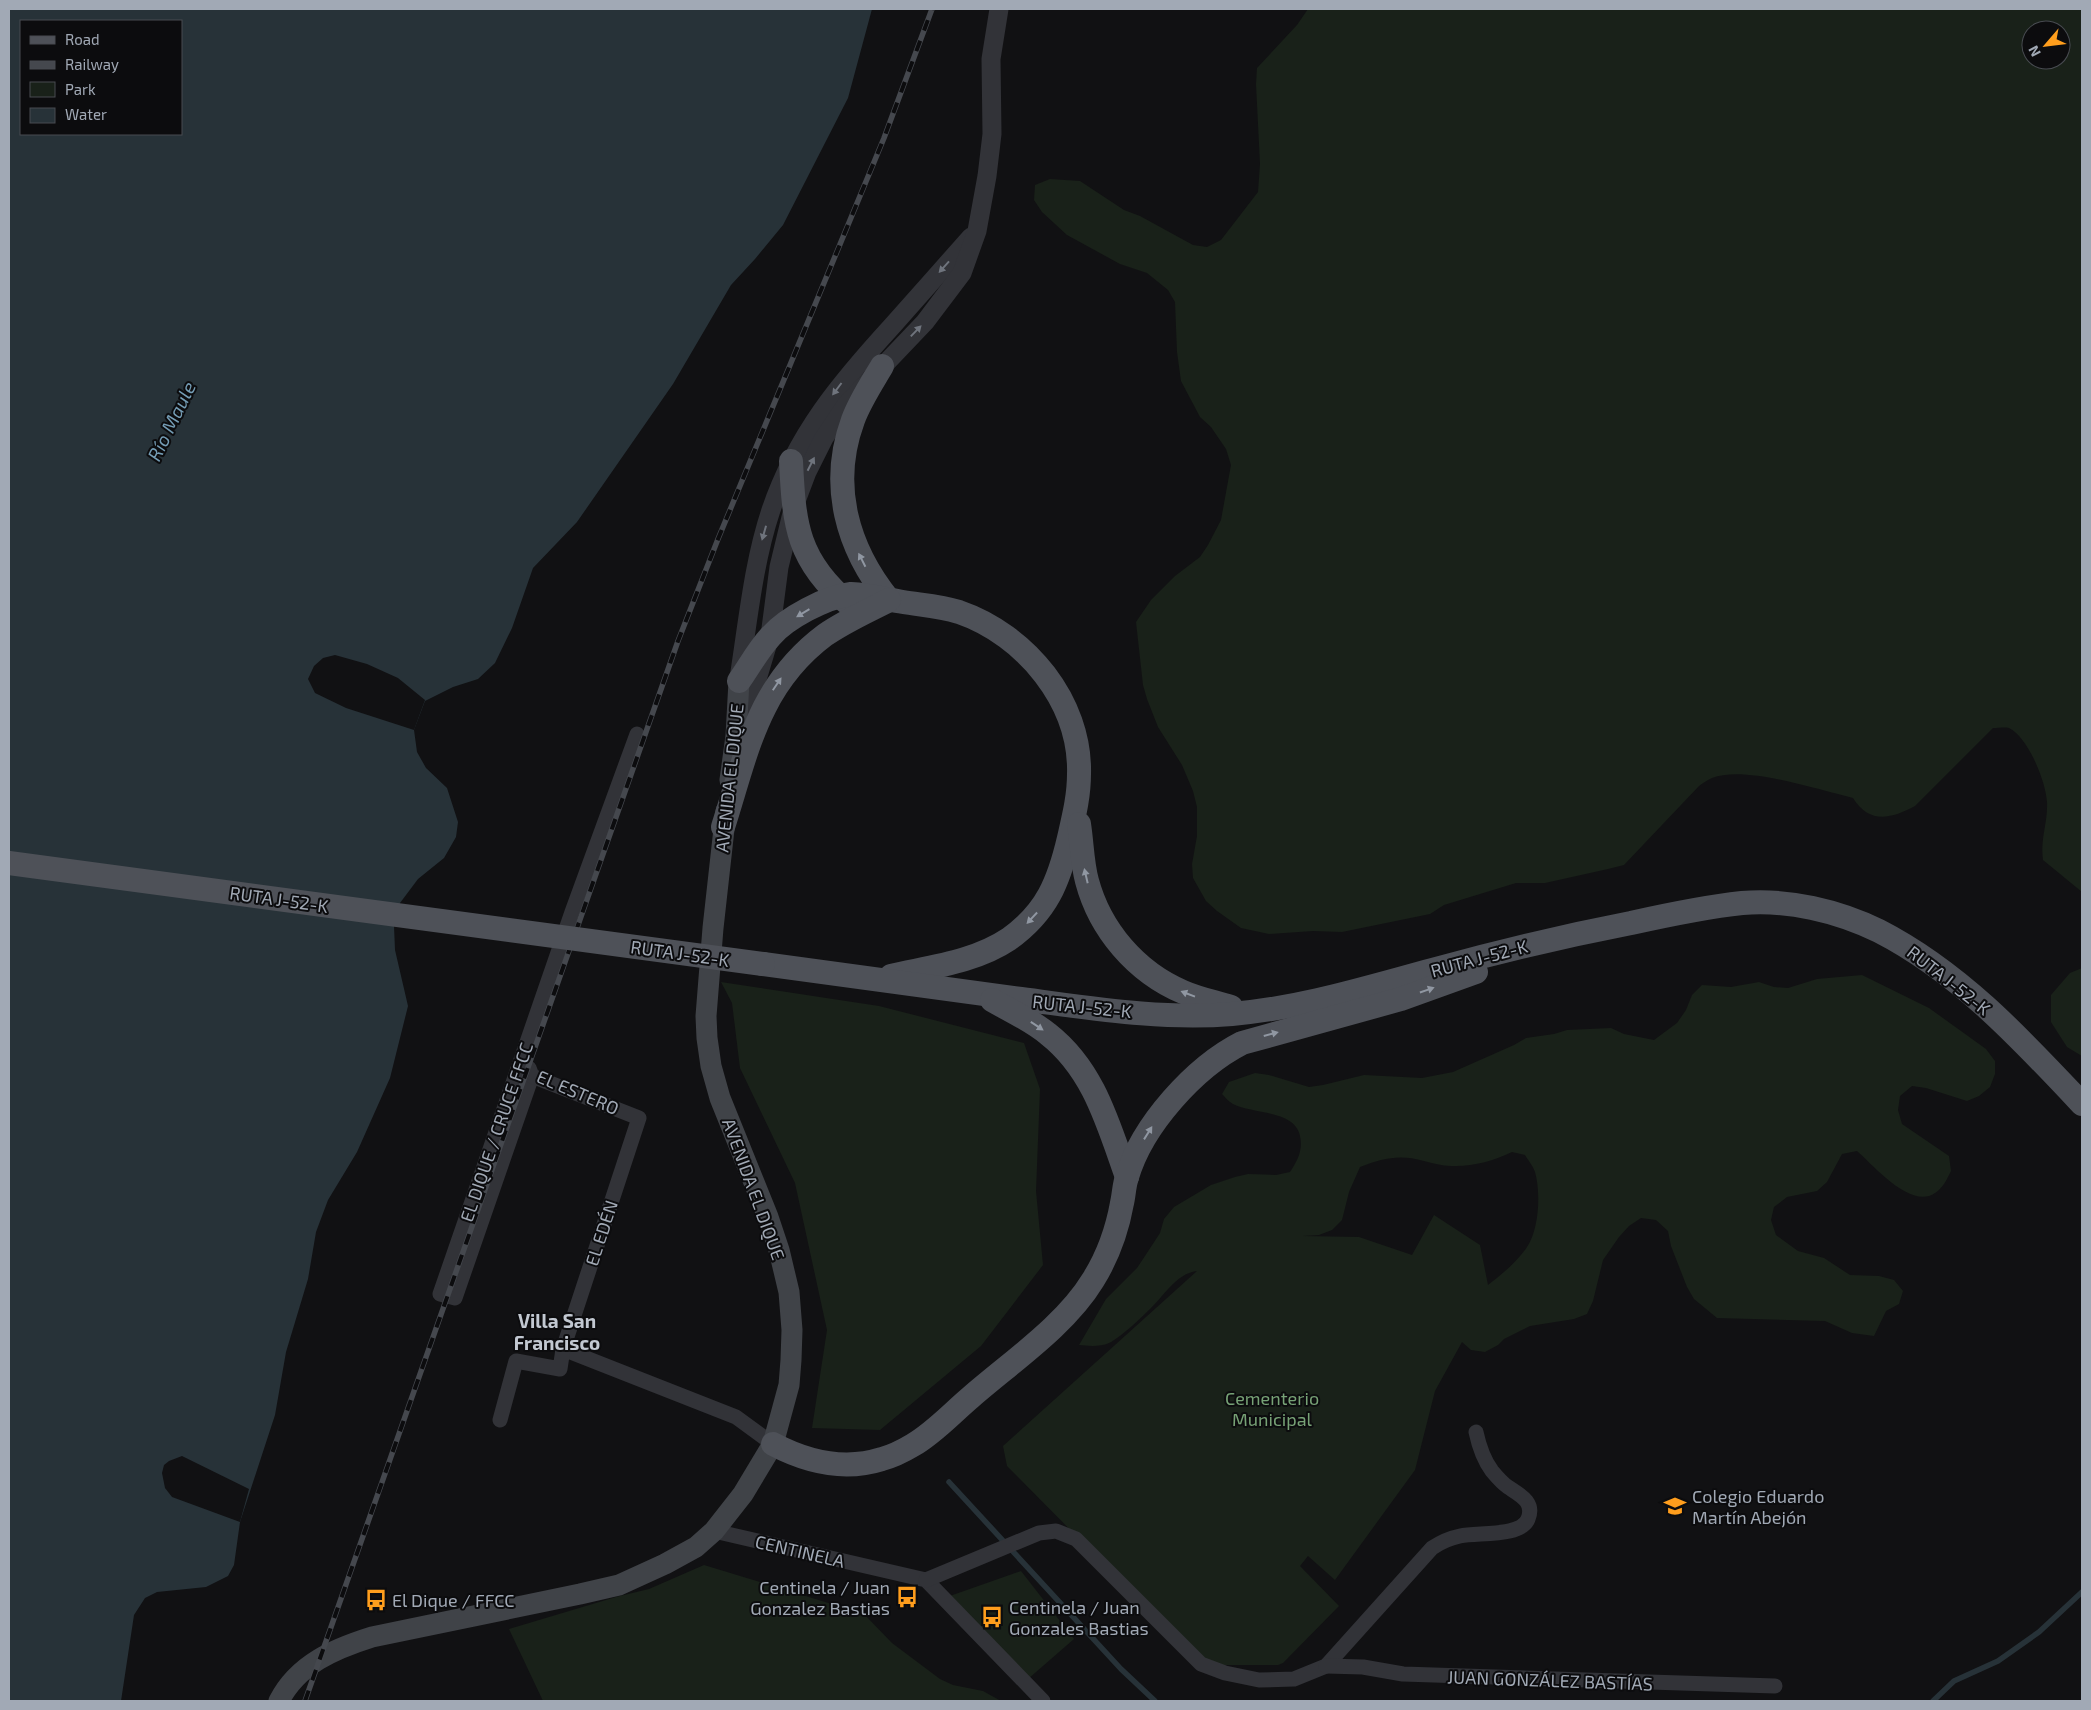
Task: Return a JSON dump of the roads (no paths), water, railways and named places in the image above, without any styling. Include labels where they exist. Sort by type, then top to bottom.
[{"type":"main road","points":[[882,366],[853,420],[843,461],[842,482],[848,524],[854,545],[875,583],[889,600]]},
{"type":"main road","points":[[791,461],[793,509],[805,550],[825,582],[838,595],[863,614]]},
{"type":"main road","points":[[739,681],[770,636],[790,621],[838,595],[863,594],[889,600],[936,606],[978,620],[1016,644],[1045,674],[1057,692],[1073,731],[1078,752],[1079,773],[1076,810],[1065,859],[1058,877],[1038,912],[1009,938],[977,955],[874,979]]},
{"type":"main road","points":[[723,828],[752,735],[770,696],[782,678],[810,647],[838,627],[889,600]]},
{"type":"main road","name":"AVENIDA EL DIQUE","points":[[280,1701],[291,1682],[304,1670],[320,1658],[339,1648],[372,1637],[618,1585],[680,1557],[714,1531],[743,1494],[773,1444],[789,1385],[792,1330],[788,1292],[779,1250],[768,1217],[720,1098],[707,1038],[706,1016],[723,828],[736,736],[739,681]]},
{"type":"main road","points":[[1076,810],[1087,881],[1101,916],[1122,948],[1150,973],[1183,992],[1252,1012]]},
{"type":"main road","name":"RUTA J-52-K","points":[[9,863],[1069,1006],[1171,1016],[1252,1012],[1320,1001],[1551,940],[1742,903],[1796,905],[1848,918],[1903,944],[1946,974],[2012,1032],[2082,1104]]},
{"type":"main road","points":[[773,1444],[808,1460],[844,1465],[881,1460],[914,1445],[1051,1328],[1073,1307],[1104,1262],[1116,1231],[1127,1177],[1144,1140],[1170,1102],[1206,1066],[1227,1051],[1258,1037],[1358,1011],[1443,984],[1551,940]]},
{"type":"main road","points":[[979,994],[1032,1022],[1048,1034],[1078,1064],[1100,1101],[1127,1177]]},
{"type":"street","points":[[736,736],[746,716],[770,636],[779,567],[793,509],[807,472],[824,438],[846,406],[925,322],[962,273],[977,231],[987,176],[992,134],[991,59],[999,9]]},
{"type":"street","points":[[739,681],[759,554],[771,510],[791,461],[824,405],[844,380],[977,231]]},
{"type":"street","name":"EL DIQUE / CRUCE FFCC","points":[[532,1076],[455,1298],[440,1294],[572,912],[637,734]]},
{"type":"street","name":"EL ESTERO","points":[[520,1064],[528,1067],[532,1076],[639,1118]]},
{"type":"street","name":"EL EDÉN","points":[[500,1420],[516,1361],[560,1369],[563,1349],[639,1118]]},
{"type":"street","points":[[563,1349],[736,1416],[773,1444]]},
{"type":"street","name":"JUAN GONZÁLEZ BASTÍAS","points":[[1326,1666],[1402,1584],[1432,1548],[1450,1538],[1462,1535],[1515,1531],[1526,1524],[1530,1512],[1527,1501],[1524,1496],[1508,1487],[1491,1470],[1484,1458],[1476,1432]]},
{"type":"street","name":"CENTINELA","points":[[714,1531],[926,1580]]},
{"type":"street","name":"JUAN GONZÁLEZ BASTÍAS","points":[[926,1580],[1039,1533],[1056,1531],[1076,1539],[1201,1664],[1225,1673],[1259,1680],[1294,1679],[1326,1666],[1363,1667],[1403,1674],[1775,1686]]},
{"type":"street","points":[[926,1580],[1043,1701]]},
{"type":"water","name":"Río Maule","points":[[9,9],[872,9],[848,98],[783,225],[731,285],[673,384],[577,522],[533,568],[512,628],[495,663],[478,679],[453,687],[425,701],[414,730],[417,752],[426,768],[447,788],[458,822],[456,837],[444,858],[418,879],[400,903],[394,926],[395,950],[408,1006],[390,1078],[357,1152],[328,1200],[316,1232],[308,1279],[286,1352],[275,1415],[240,1522],[234,1565],[228,1576],[206,1587],[157,1592],[145,1598],[134,1615],[121,1701],[9,1701]]},
{"type":"waterway","points":[[949,1482],[1121,1669],[1155,1701]]},
{"type":"waterway","points":[[1933,1701],[1954,1681],[1998,1661],[2039,1632],[2082,1592]]},
{"type":"railway","points":[[305,1701],[678,641],[718,539],[884,138],[932,9]]},
{"type":"place","name":"Colegio Eduardo Martín Abejón","points":[[1675,1506]]},
{"type":"place","name":"Centinela / Juan Gonzalez Bastias","points":[[907,1597]]},
{"type":"place","name":"El Dique / FFCC","points":[[376,1600]]},
{"type":"place","name":"Centinela / Juan Gonzales Bastias","points":[[992,1617]]},
{"type":"district","name":"Villa San Francisco","points":[[557,1331]]},
{"type":"park label","name":"Cementerio Municipal","points":[[1272,1408]]}]
